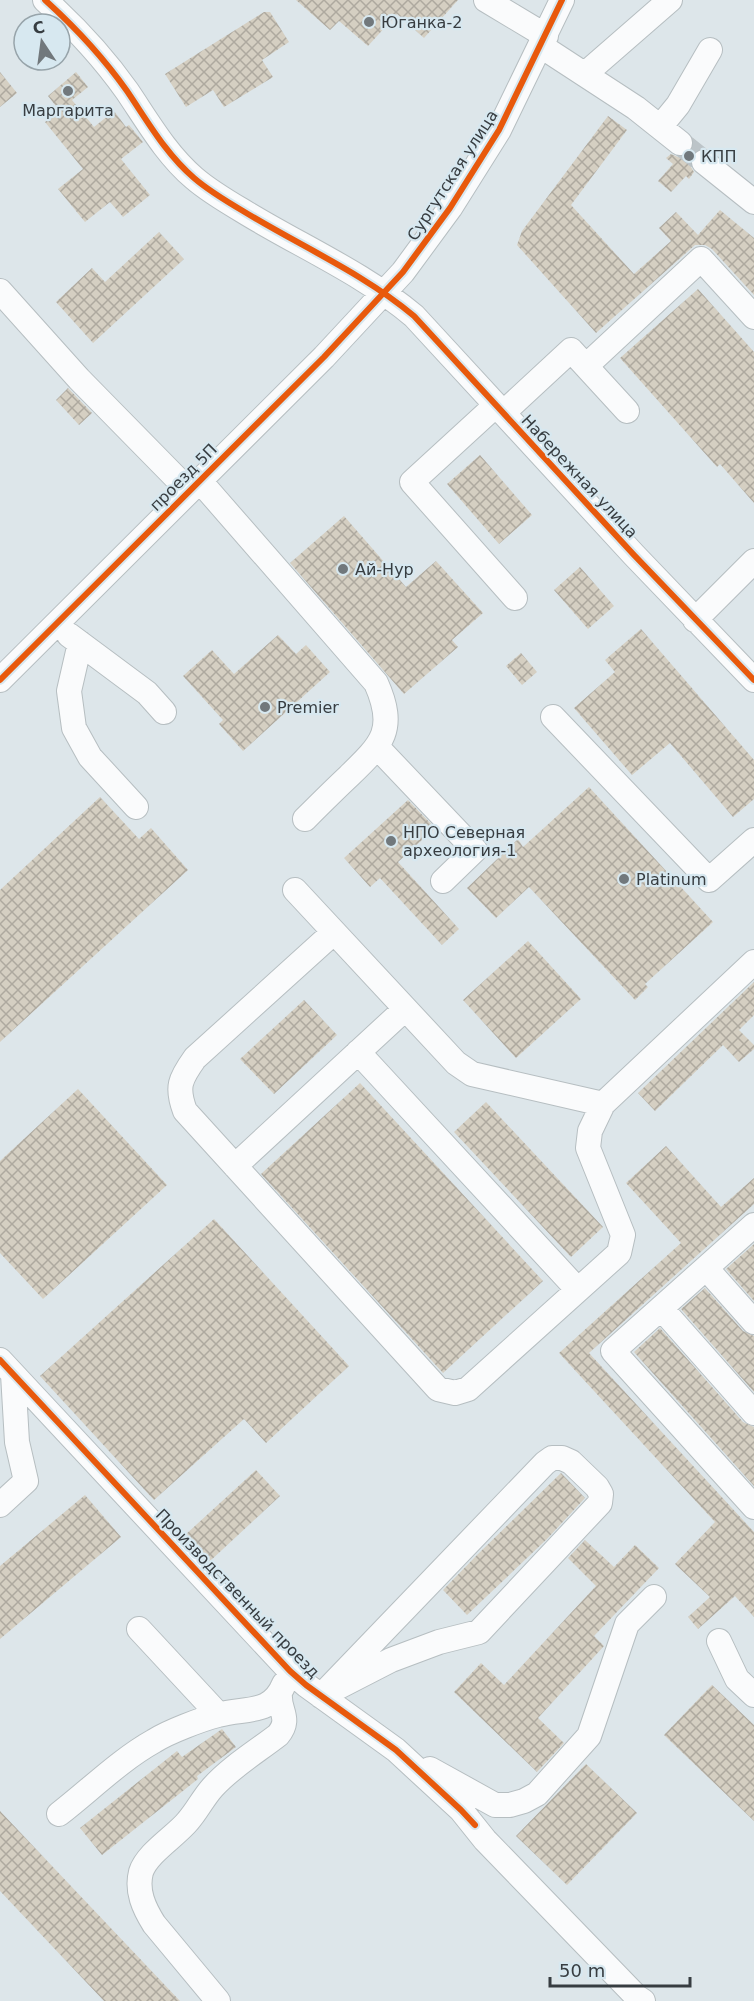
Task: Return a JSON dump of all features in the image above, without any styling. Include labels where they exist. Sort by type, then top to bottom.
[{"type":"street","name":"Набережная улица","points":[[45,0],[97,50],[163,145],[180,166],[195,179],[212,193],[385,293],[430,332],[695,620],[754,680]]},
{"type":"street","points":[[486,0],[585,74],[636,108],[680,143]]},
{"type":"street","name":"Сургутская улица","points":[[385,293],[421,249],[474,172],[499,130],[562,0]]},
{"type":"street","points":[[585,74],[670,0]]},
{"type":"street","points":[[660,127],[678,105],[710,50]]},
{"type":"street","points":[[704,162],[754,202]]},
{"type":"street","points":[[586,366],[701,259],[754,316]]},
{"type":"street","points":[[0,291],[79,379],[194,486],[376,683],[385,703],[385,728],[378,748],[304,819]]},
{"type":"street","name":"проезд 5П","points":[[0,680],[324,357],[385,293]]},
{"type":"street","points":[[515,598],[412,482],[571,350],[627,411]]},
{"type":"street","points":[[695,620],[751,554]]},
{"type":"street","points":[[55,625],[147,693],[164,712]]},
{"type":"street","points":[[80,643],[69,691],[74,728],[90,757],[136,807]]},
{"type":"street","points":[[553,717],[709,880],[754,840]]},
{"type":"street","points":[[378,748],[475,850],[442,881]]},
{"type":"street","points":[[295,890],[456,1063],[472,1074],[603,1104]]},
{"type":"street","points":[[333,933],[195,1058],[183,1075],[179,1095],[185,1111],[438,1389],[455,1393],[468,1389],[619,1253],[622,1235],[588,1148],[590,1131],[603,1104],[754,962]]},
{"type":"street","points":[[235,1166],[405,1009]]},
{"type":"street","points":[[358,1053],[578,1290]]},
{"type":"street","points":[[753,1229],[613,1351],[754,1507]]},
{"type":"street","points":[[706,1268],[754,1322]]},
{"type":"street","points":[[661,1308],[754,1413]]},
{"type":"street","points":[[0,1505],[26,1481],[17,1442],[8,1426],[6,1367]]},
{"type":"street","name":"Производственный проезд","points":[[6,1367],[290,1671],[396,1750],[461,1810],[485,1840],[637,1997],[644,2001]]},
{"type":"street","points":[[552,1458],[562,1458],[571,1462],[597,1487],[601,1494],[600,1503],[595,1510],[478,1632],[439,1642],[391,1660],[321,1696],[545,1463],[552,1458]]},
{"type":"street","points":[[396,1750],[495,1805],[524,1802],[537,1794],[589,1736],[627,1624],[654,1597]]},
{"type":"street","points":[[139,1629],[218,1714]]},
{"type":"street","points":[[719,1641],[737,1679],[754,1695]]},
{"type":"street","points":[[218,2001],[147,1914],[140,1890],[141,1870],[188,1821],[219,1780],[284,1729],[285,1717],[279,1700],[290,1671]]},
{"type":"street","points":[[59,1814],[156,1739],[218,1714],[259,1708],[270,1703],[280,1694]]},
{"type":"street","points":[[475,1825],[495,1805]]},
{"type":"building","points":[[296,0],[458,0],[424,38],[397,14],[368,46],[339,21],[330,30]]},
{"type":"building","points":[[264,12],[270,12],[289,42],[262,60],[273,77],[224,107],[213,90],[186,107],[165,74]]},
{"type":"building","points":[[0,72],[17,93],[0,107]]},
{"type":"building","points":[[76,72],[88,87],[72,100],[94,127],[114,111],[126,127],[129,125],[143,142],[121,159],[150,195],[123,217],[110,202],[85,222],[58,189],[83,169],[45,122],[59,110],[48,96]]},
{"type":"building","points":[[608,116],[627,130],[571,205],[634,274],[671,241],[659,228],[676,212],[698,235],[720,210],[754,238],[754,295],[712,249],[705,245],[695,245],[596,333],[517,245],[522,231]]},
{"type":"building","points":[[693,138],[704,148],[698,149],[690,159],[694,172],[689,179],[686,176],[671,192],[658,181],[673,164],[666,158],[671,154],[678,157],[691,152],[694,146]]},
{"type":"building","points":[[159,232],[184,259],[93,343],[56,302],[92,268],[105,282]]},
{"type":"building","points":[[698,289],[754,352],[754,503],[720,464],[717,467],[620,358]]},
{"type":"building","points":[[68,388],[92,413],[79,425],[56,400]]},
{"type":"building","points":[[480,455],[532,515],[499,544],[447,484]]},
{"type":"building","points":[[344,516],[406,587],[436,561],[483,613],[452,640],[458,647],[404,694],[290,563]]},
{"type":"building","points":[[580,567],[614,606],[588,629],[554,590]]},
{"type":"building","points":[[641,629],[754,760],[754,799],[733,817],[670,743],[632,775],[574,708],[615,672],[605,660]]},
{"type":"building","points":[[278,635],[296,654],[306,645],[330,672],[243,751],[219,724],[223,720],[183,676],[212,650],[234,674]]},
{"type":"building","points":[[521,653],[537,672],[522,685],[506,666]]},
{"type":"building","points":[[589,787],[713,922],[645,984],[648,987],[635,1000],[529,887],[496,918],[467,888],[518,839],[523,847]]},
{"type":"building","points":[[100,797],[139,839],[151,828],[188,870],[0,1042],[0,890]]},
{"type":"building","name":"НПО Северная археология-1","points":[[408,800],[435,828],[398,862],[459,929],[442,945],[380,878],[370,887],[344,858]]},
{"type":"building","points":[[528,941],[581,999],[516,1058],[463,1000]]},
{"type":"building","points":[[754,982],[754,1015],[739,1030],[754,1045],[754,1049],[739,1062],[723,1045],[655,1111],[638,1093]]},
{"type":"building","points":[[304,1000],[337,1035],[274,1094],[240,1059]]},
{"type":"building","points":[[360,1083],[543,1281],[443,1373],[261,1174]]},
{"type":"building","points":[[78,1089],[167,1185],[43,1299],[0,1253],[0,1161]]},
{"type":"building","points":[[486,1102],[603,1227],[571,1257],[454,1132]]},
{"type":"building","points":[[666,1146],[721,1207],[754,1178],[754,1204],[589,1353],[754,1532],[754,1617],[735,1596],[698,1629],[688,1617],[710,1597],[675,1564],[715,1522],[559,1353],[681,1243],[626,1183]]},
{"type":"building","points":[[214,1219],[349,1366],[266,1443],[244,1419],[154,1500],[40,1376]]},
{"type":"building","points":[[754,1244],[754,1301],[726,1269]]},
{"type":"building","points":[[705,1288],[743,1331],[754,1336],[754,1392],[681,1309]]},
{"type":"building","points":[[660,1328],[743,1422],[754,1427],[754,1486],[634,1352]]},
{"type":"building","points":[[256,1470],[280,1496],[208,1563],[184,1536]]},
{"type":"building","points":[[561,1473],[585,1498],[547,1539],[467,1615],[443,1590]]},
{"type":"building","points":[[85,1495],[121,1537],[0,1639],[0,1566]]},
{"type":"building","points":[[585,1540],[614,1567],[635,1545],[659,1568],[594,1636],[604,1646],[538,1718],[564,1743],[537,1772],[454,1692],[481,1663],[504,1685],[596,1586],[568,1558]]},
{"type":"building","points":[[712,1685],[754,1725],[754,1821],[664,1735]]},
{"type":"building","points":[[222,1729],[236,1747],[197,1776],[198,1779],[102,1855],[80,1828],[177,1751],[182,1757]]},
{"type":"building","points":[[586,1764],[637,1813],[567,1885],[516,1836]]},
{"type":"building","points":[[0,1811],[180,2001],[104,2001],[0,1891]]},
{"type":"tunnel","points":[[680,143],[704,162]]},
{"type":"cycle path","points":[[45,0],[99,55],[118,78],[166,148],[194,178],[230,203],[374,286],[414,316],[634,555],[754,680]]},
{"type":"cycle path","points":[[0,680],[324,357],[403,272],[450,208],[499,130],[562,0]]},
{"type":"cycle path","points":[[0,1360],[290,1671],[396,1750],[475,1825]]},
{"type":"place","name":"Юганка-2","points":[[369,22]]},
{"type":"place","name":"Маргарита","points":[[68,91]]},
{"type":"place","name":"КПП","points":[[689,156]]},
{"type":"place","name":"Ай-Нур","points":[[343,569]]},
{"type":"place","name":"Premier","points":[[265,707]]},
{"type":"place","name":"НПО Северная археология-1","points":[[391,841]]},
{"type":"place","name":"Platinum","points":[[624,879]]}]
